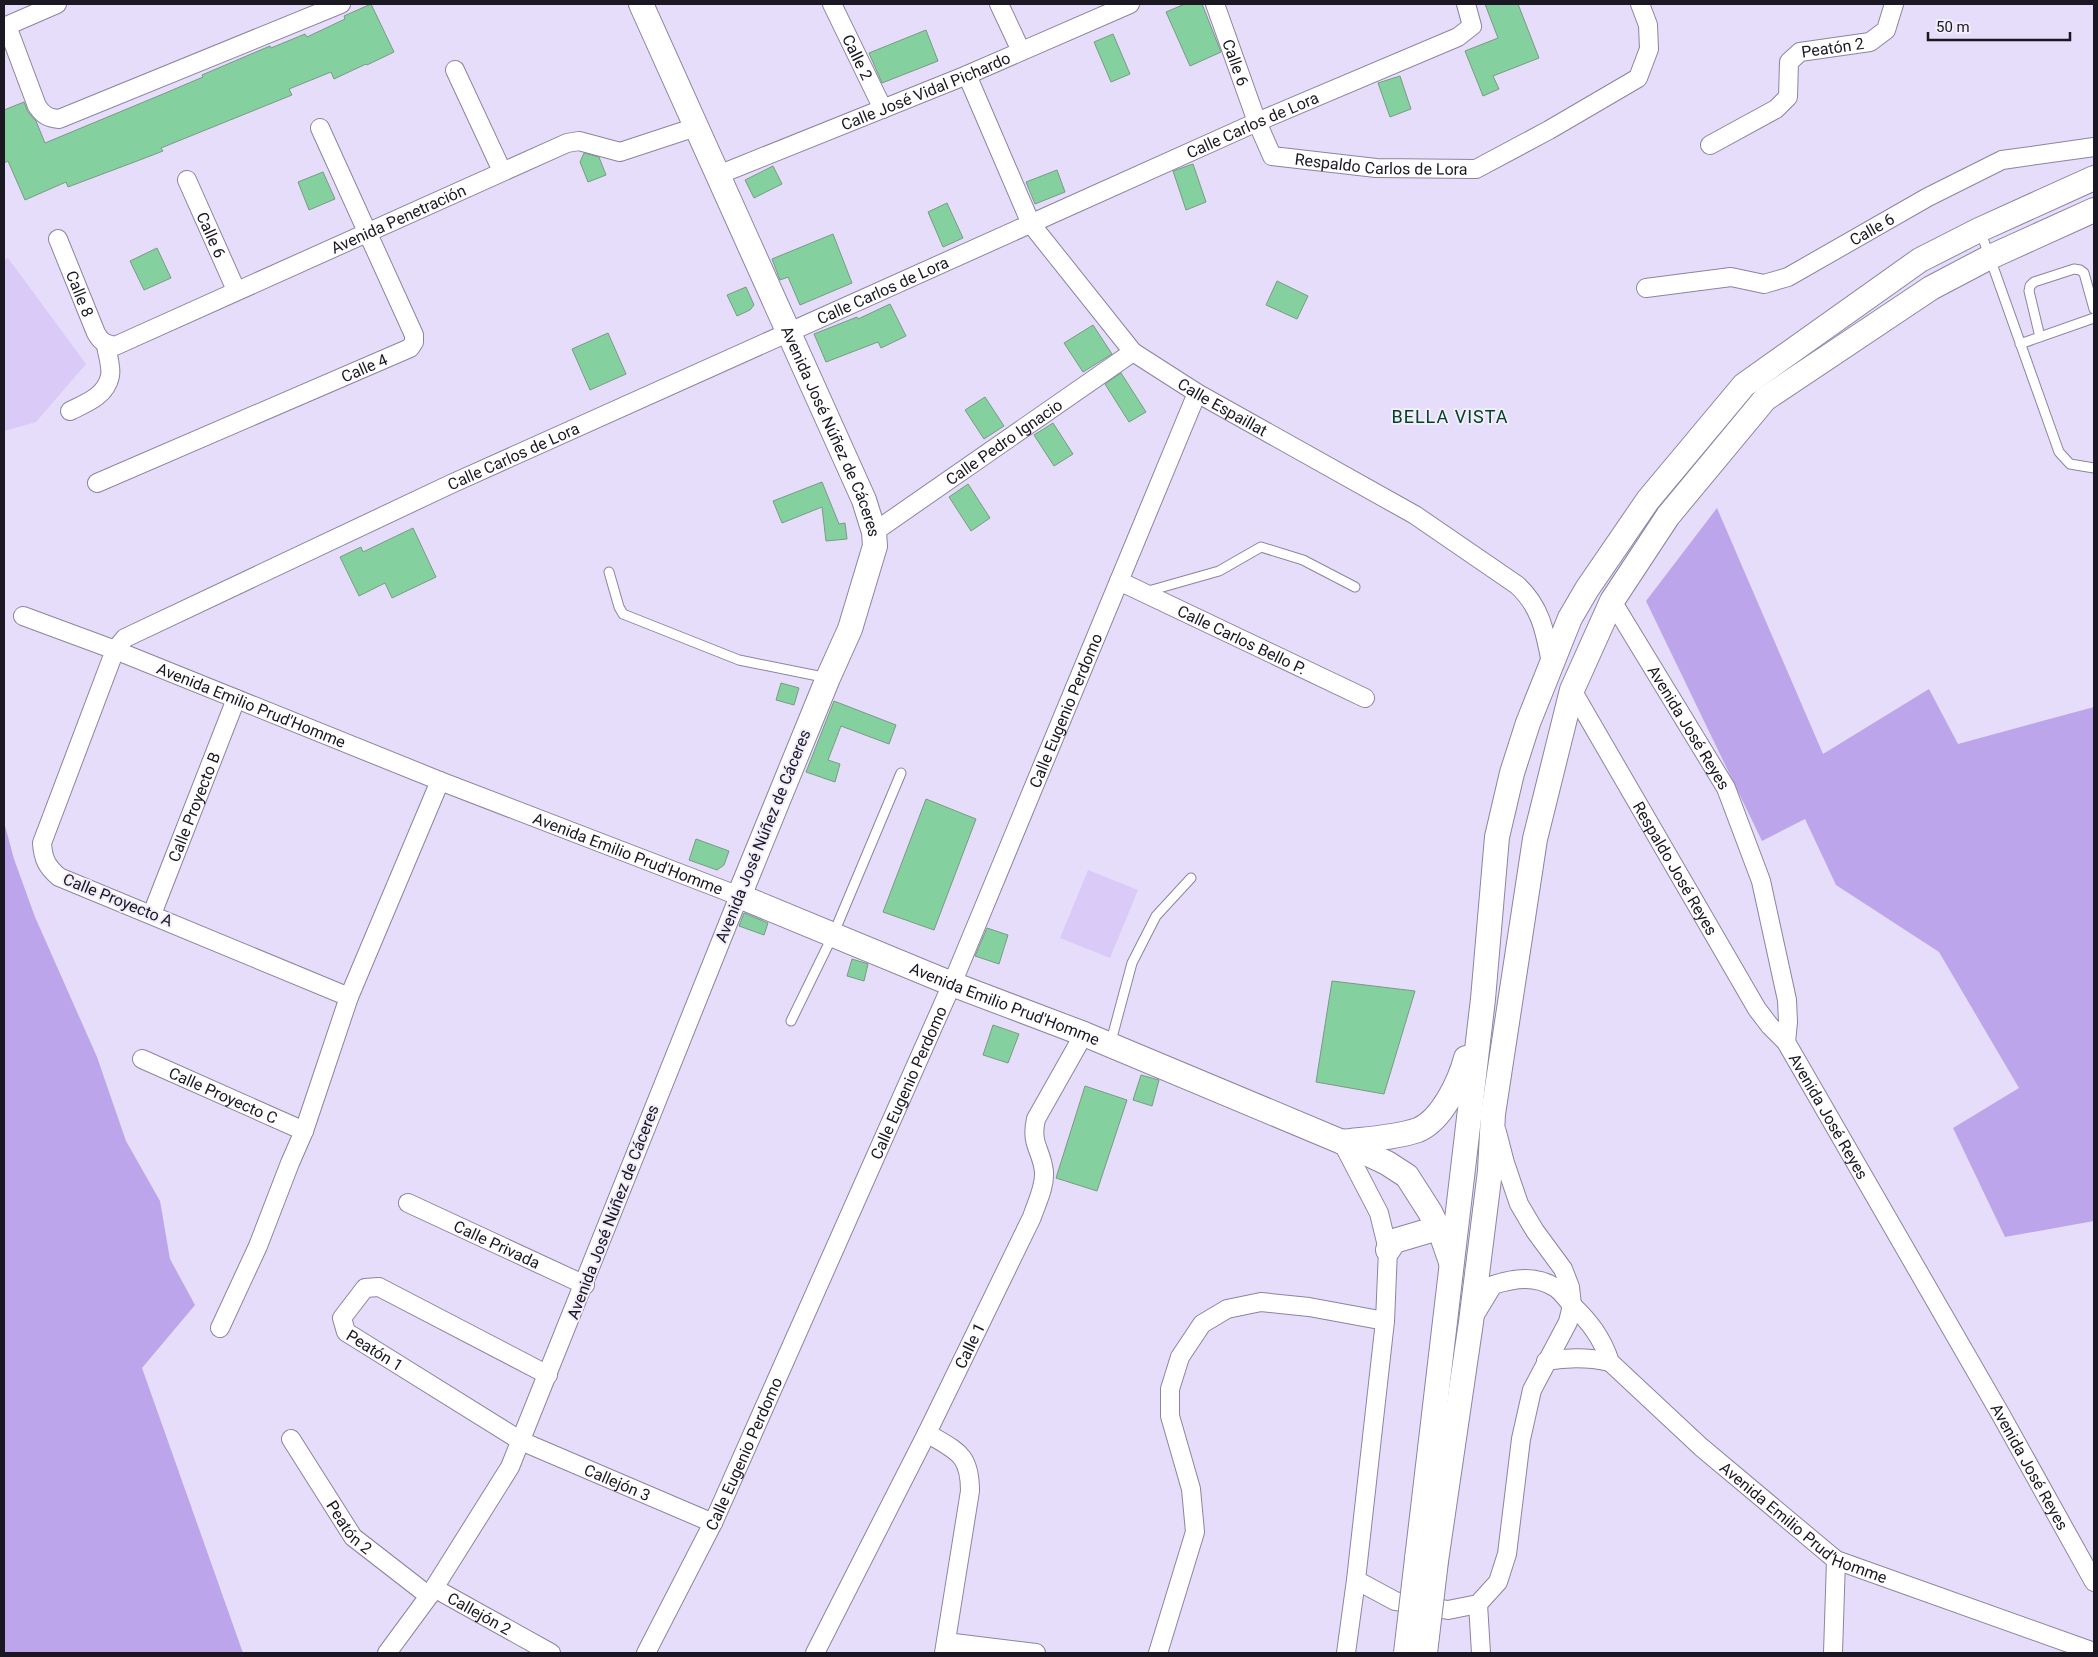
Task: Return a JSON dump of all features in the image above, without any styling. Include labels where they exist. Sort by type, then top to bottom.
[{"type":"main road","name":"Avenida José Núñez de Cáceres","points":[[641,4],[864,500],[874,532],[876,546],[850,629],[828,678],[739,896]]},
{"type":"main road","points":[[1425,1653],[1427,1560],[1452,1262],[1483,999],[1497,837],[1512,773],[1526,731],[1570,618],[1587,589],[1648,500],[1744,385],[1920,260],[1980,230],[2094,178]]},
{"type":"main road","points":[[1406,1653],[1427,1560],[1470,1322],[1490,1171],[1493,1114],[1535,839],[1572,690],[1612,601],[1668,516],[1765,399],[1931,288],[1988,258],[2094,210]]},
{"type":"main road","name":"Avenida Emilio Prud'Homme","points":[[739,896],[952,984],[1084,1034],[1388,1163],[1407,1176],[1430,1212],[1452,1262]]},
{"type":"main road","name":"Avenida Emilio Prud'Homme","points":[[1342,1142],[1380,1138],[1419,1129],[1441,1111],[1465,1062],[1483,999]]},
{"type":"main road","points":[[1388,1250],[1394,1241],[1438,1228]]},
{"type":"street","points":[[57,4],[5,27],[37,106],[43,114],[50,118],[59,119],[341,4]]},
{"type":"street","name":"Calle 2","points":[[832,4],[883,109]]},
{"type":"street","points":[[999,4],[1021,51]]},
{"type":"street","name":"Calle José Vidal Pichardo","points":[[718,174],[967,75],[1130,4]]},
{"type":"street","name":"Calle 6","points":[[1215,4],[1257,122]]},
{"type":"street","name":"Calle Carlos de Lora","points":[[115,650],[130,635],[433,492],[1257,122],[1458,37],[1472,26],[1466,4]]},
{"type":"street","name":"Respaldo Carlos de Lora","points":[[1257,122],[1272,156],[1376,168],[1476,168],[1549,130],[1638,78],[1649,49],[1648,25],[1640,4]]},
{"type":"street","name":"Peatón 2","points":[[1710,145],[1776,109],[1788,97],[1789,62],[1800,52],[1870,42],[1886,30],[1894,4]]},
{"type":"street","points":[[456,70],[502,171]]},
{"type":"street","name":"Calle Espaillat","points":[[967,75],[1031,224],[1133,352],[1197,393],[1415,515],[1517,585],[1530,596],[1539,616],[1551,663]]},
{"type":"street","name":"Avenida Penetración","points":[[106,345],[115,346],[129,341],[236,290],[369,233],[567,143],[579,141],[620,152],[696,127]]},
{"type":"street","name":"Calle 4","points":[[97,483],[410,348],[414,342],[414,335],[320,128]]},
{"type":"street","name":"Calle 6","points":[[1646,288],[1731,277],[1764,284],[1788,277],[1928,196],[2002,160],[2094,147]]},
{"type":"street","name":"Calle 6","points":[[187,180],[236,290]]},
{"type":"street","name":"Calle 8","points":[[58,239],[96,333],[106,345]]},
{"type":"street","points":[[70,411],[92,400],[104,390],[110,375],[106,345]]},
{"type":"street","name":"Calle Pedro Ignacio","points":[[874,532],[1133,352]]},
{"type":"street","name":"Calle Eugenio Perdomo","points":[[646,1653],[713,1522],[952,984],[1197,393]]},
{"type":"street","name":"Calle Carlos Bello P.","points":[[1119,581],[1365,698]]},
{"type":"street","name":"Avenida José Reyes","points":[[1612,601],[1726,788],[1761,881],[1787,1000],[1788,1022],[1786,1042],[2001,1415],[2094,1582]]},
{"type":"street","name":"Avenida Emilio Prud'Homme","points":[[23,616],[115,650],[440,781],[739,896]]},
{"type":"street","name":"Calle Proyecto A","points":[[115,650],[42,843],[42,854],[49,869],[59,877],[350,997]]},
{"type":"street","name":"Respaldo José Reyes","points":[[1572,690],[1757,1009],[1786,1042]]},
{"type":"street","name":"Calle Proyecto B","points":[[152,914],[236,699]]},
{"type":"street","points":[[220,1328],[258,1246],[304,1131],[350,997],[440,781]]},
{"type":"street","name":"Avenida José Núñez de Cáceres","points":[[387,1653],[432,1592],[510,1467],[585,1285],[638,1146],[739,896]]},
{"type":"street","name":"Calle 1","points":[[815,1653],[927,1433],[1032,1217],[1042,1188],[1044,1174],[1043,1164],[1036,1147],[1034,1131],[1036,1119],[1084,1034]]},
{"type":"street","name":"Calle Proyecto C","points":[[142,1059],[304,1131]]},
{"type":"street","points":[[1356,1580],[1395,1601],[1448,1610],[1478,1604],[1498,1582],[1508,1554],[1521,1439],[1532,1390],[1568,1322],[1572,1305],[1570,1286],[1563,1269],[1535,1231],[1519,1204],[1505,1163],[1493,1114]]},
{"type":"street","points":[[1342,1142],[1380,1213],[1388,1250],[1385,1321],[1346,1653]]},
{"type":"street","name":"Calle Privada","points":[[408,1202],[585,1285]]},
{"type":"street","name":"Avenida Emilio Prud'Homme","points":[[1470,1322],[1493,1284],[1514,1278],[1536,1279],[1557,1288],[1596,1330],[1605,1345],[1610,1362],[1700,1447],[1836,1560],[2094,1652]]},
{"type":"street","name":"Peatón 1","points":[[521,1441],[346,1332],[342,1318],[365,1288],[379,1287],[548,1375]]},
{"type":"street","points":[[1158,1653],[1195,1532],[1190,1489],[1170,1416],[1170,1389],[1180,1357],[1202,1324],[1227,1309],[1261,1302],[1309,1307],[1385,1321]]},
{"type":"street","points":[[1546,1362],[1590,1357],[1610,1362]]},
{"type":"street","points":[[927,1433],[959,1452],[968,1466],[970,1479],[970,1491],[945,1648],[1036,1653]]},
{"type":"street","name":"Peatón 2","points":[[291,1439],[353,1537],[432,1592]]},
{"type":"street","name":"Callejón 3","points":[[521,1441],[713,1522]]},
{"type":"street","points":[[1833,1653],[1836,1560]]},
{"type":"street","name":"Callejón 2","points":[[432,1592],[551,1653]]},
{"type":"street","points":[[1478,1604],[1481,1653]]},
{"type":"lane","points":[[1980,230],[1988,258],[2059,452],[2070,464],[2094,468]]},
{"type":"lane","points":[[2040,337],[2028,291],[2034,282],[2074,269],[2080,270],[2084,273],[2094,308]]},
{"type":"lane","points":[[2020,344],[2094,318]]},
{"type":"lane","points":[[1143,592],[1219,571],[1261,547],[1303,560],[1355,587]]},
{"type":"lane","points":[[609,572],[619,607],[623,614],[739,660],[828,678]]},
{"type":"lane","points":[[791,1021],[834,934],[902,772]]},
{"type":"lane","points":[[1110,1045],[1132,963],[1156,916],[1191,878]]},
{"type":"shaded area","points":[[8,258],[86,364],[36,422],[4,431],[4,260]]},
{"type":"shaded area","points":[[1717,508],[1823,754],[1929,689],[1958,744],[2094,707],[2094,1221],[2005,1237],[1953,1128],[2019,1088],[1939,952],[1836,885],[1805,819],[1762,841],[1646,601]]},
{"type":"shaded area","points":[[4,822],[14,859],[35,917],[97,1057],[126,1141],[160,1201],[170,1259],[195,1305],[142,1368],[243,1653],[4,1653]]},
{"type":"shaded area","points":[[1088,870],[1138,890],[1110,958],[1060,938]]},
{"type":"building","points":[[371,4],[394,52],[367,65],[334,79],[331,72],[289,89],[292,95],[161,148],[163,151],[68,187],[66,182],[25,200],[8,161],[4,163],[4,110],[24,102],[28,112],[36,121],[45,143],[203,77],[202,75],[270,46],[271,48],[305,34],[307,37],[345,19],[344,16]]},
{"type":"building","points":[[1185,4],[1202,4],[1221,52],[1190,66],[1166,12]]},
{"type":"building","points":[[1485,4],[1518,4],[1539,58],[1493,76],[1499,89],[1483,96],[1465,51],[1498,38]]},
{"type":"building","points":[[926,30],[938,61],[882,83],[869,53]]},
{"type":"building","points":[[1113,34],[1130,74],[1111,82],[1094,42]]},
{"type":"building","points":[[1400,76],[1411,109],[1390,117],[1378,83]]},
{"type":"building","points":[[584,153],[599,157],[606,175],[588,182],[580,162]]},
{"type":"building","points":[[1193,164],[1206,202],[1186,210],[1173,171]]},
{"type":"building","points":[[773,166],[782,184],[754,198],[745,180]]},
{"type":"building","points":[[1057,170],[1065,192],[1035,204],[1026,182]]},
{"type":"building","points":[[323,172],[335,199],[309,210],[298,182]]},
{"type":"building","points":[[947,203],[963,238],[943,247],[928,212]]},
{"type":"building","points":[[833,234],[852,283],[800,305],[788,277],[780,280],[772,259]]},
{"type":"building","points":[[157,248],[171,278],[144,290],[130,261]]},
{"type":"building","points":[[1277,281],[1308,296],[1297,319],[1266,305]]},
{"type":"building","points":[[746,287],[754,305],[750,310],[737,316],[727,295]]},
{"type":"building","points":[[890,304],[906,336],[881,348],[878,342],[826,362],[814,334],[857,317],[858,319]]},
{"type":"building","points":[[1093,325],[1112,354],[1083,372],[1064,343]]},
{"type":"building","points":[[608,333],[626,374],[590,390],[572,349]]},
{"type":"building","points":[[1121,373],[1146,412],[1129,422],[1105,384]]},
{"type":"building","points":[[985,397],[1004,426],[984,439],[965,410]]},
{"type":"building","points":[[1053,423],[1073,454],[1054,466],[1034,435]]},
{"type":"building","points":[[822,482],[839,524],[845,523],[847,539],[826,541],[822,507],[782,523],[773,501]]},
{"type":"building","points":[[968,484],[990,518],[971,531],[949,497]]},
{"type":"building","points":[[413,528],[436,577],[392,598],[385,583],[359,596],[340,557],[361,547],[363,552]]},
{"type":"building","points":[[781,683],[799,688],[794,705],[776,700]]},
{"type":"building","points":[[834,701],[896,725],[889,744],[841,726],[828,760],[840,764],[835,782],[806,772]]},
{"type":"building","points":[[926,799],[976,819],[934,930],[883,912]]},
{"type":"building","points":[[696,839],[729,851],[724,865],[717,870],[689,860]]},
{"type":"building","points":[[744,913],[768,923],[764,935],[739,926]]},
{"type":"building","points":[[987,928],[1008,935],[999,964],[975,956]]},
{"type":"building","points":[[852,959],[868,964],[864,981],[847,976]]},
{"type":"building","points":[[1332,981],[1415,991],[1384,1094],[1316,1082]]},
{"type":"building","points":[[993,1025],[1019,1034],[1008,1063],[983,1055]]},
{"type":"building","points":[[1141,1075],[1159,1080],[1152,1106],[1133,1100]]},
{"type":"building","points":[[1085,1086],[1127,1100],[1097,1191],[1056,1178]]},
{"type":"district","name":"BELLA VISTA","points":[[1450,416]]}]
